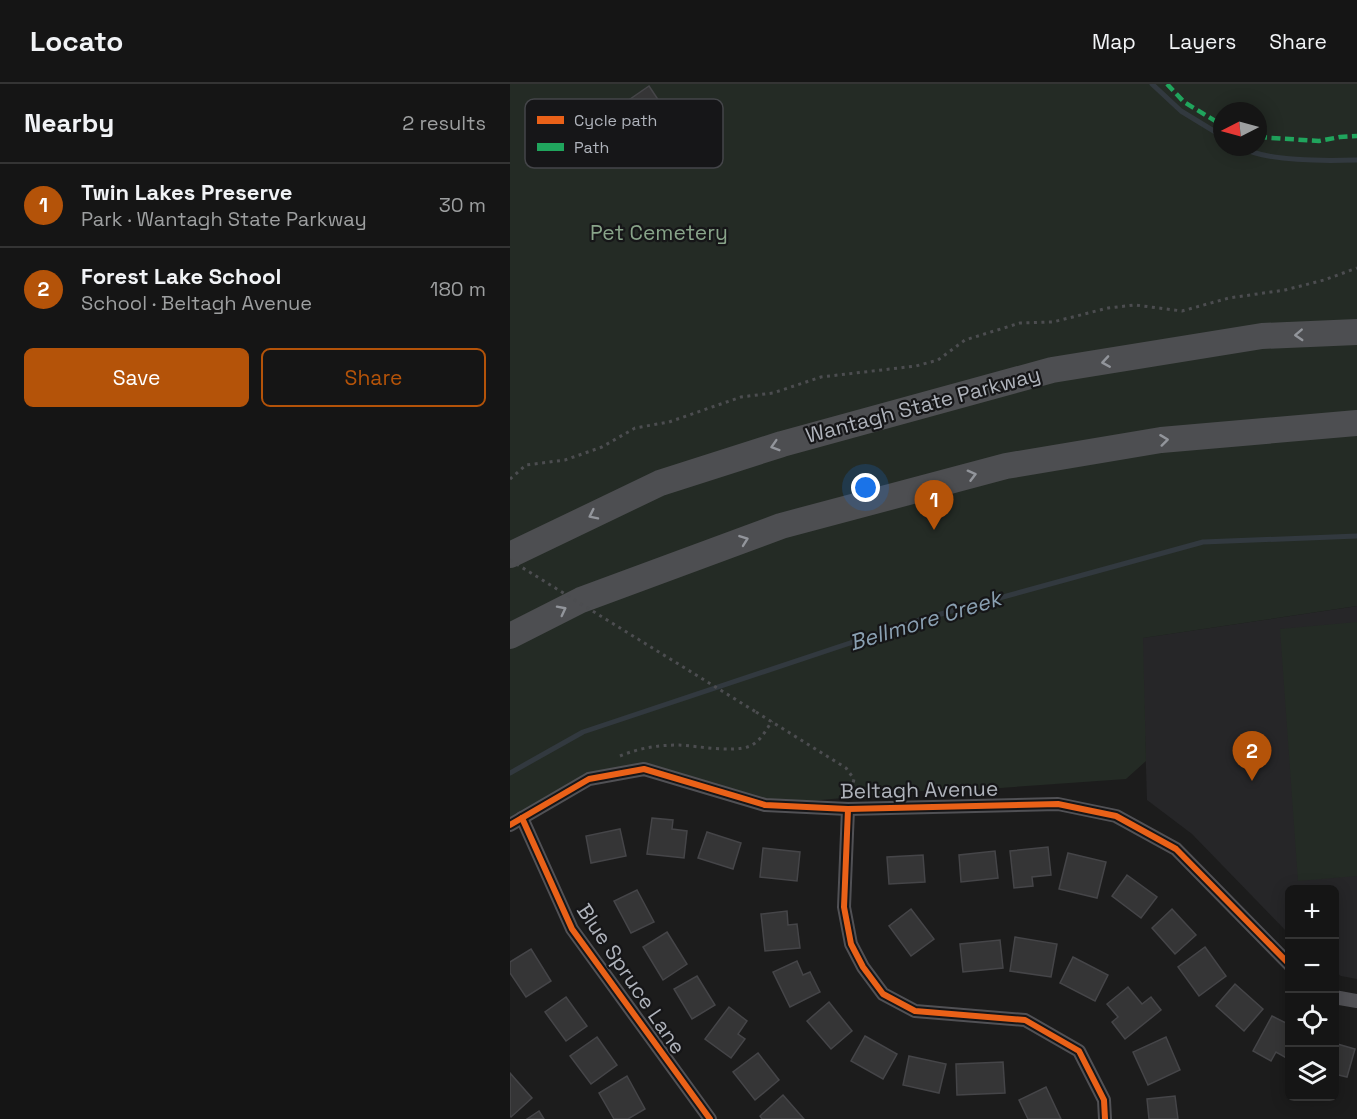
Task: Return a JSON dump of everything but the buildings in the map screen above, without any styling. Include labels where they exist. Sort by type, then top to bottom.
[{"type":"highway","name":"Wantagh State Parkway","points":[[510,555],[660,483],[782,444],[1052,370],[1262,336],[1357,332]]},
{"type":"highway","points":[[510,636],[581,600],[781,526],[1006,466],[1161,440],[1357,423]]},
{"type":"street","name":"Beltagh Avenue","points":[[516,821],[590,779],[644,769],[765,805],[848,809],[1058,804],[1116,816],[1176,849],[1285,960]]},
{"type":"street","points":[[848,809],[844,907],[849,935],[863,967],[883,994],[915,1011],[1025,1020],[1078,1051],[1104,1100],[1105,1119]]},
{"type":"street","name":"Blue Spruce Lane","points":[[516,821],[572,929],[710,1119]]},
{"type":"street","points":[[1339,998],[1357,1001]]},
{"type":"path","points":[[510,479],[526,465],[565,460],[602,447],[634,428],[669,422],[741,397],[773,393],[821,377],[916,366],[938,360],[965,340],[1020,323],[1053,322],[1108,308],[1135,305],[1182,311],[1229,298],[1285,290],[1324,280],[1357,268]]},
{"type":"path","points":[[510,560],[846,768],[854,778],[848,809]]},
{"type":"path","points":[[590,779],[611,760],[639,748],[677,745],[732,748],[749,746],[760,738],[772,721]]},
{"type":"shaded area","points":[[1357,606],[1357,979],[1339,975],[1339,885],[1285,885],[1285,930],[1192,834],[1147,800],[1142,638]]},
{"type":"green space","name":"Pet Cemetery","points":[[510,84],[1357,84],[1357,606],[1143,638],[1146,761],[1126,779],[942,792],[921,791],[765,805],[644,769],[589,779],[510,825]]},
{"type":"green space","points":[[1357,622],[1357,876],[1298,881],[1280,629]]},
{"type":"waterway","points":[[1152,84],[1181,111],[1213,131]]},
{"type":"waterway","points":[[1265,156],[1314,160],[1357,160]]},
{"type":"waterway","name":"Bellmore Creek","points":[[510,773],[583,732],[919,620],[1203,542],[1357,536]]},
{"type":"marked path","points":[[1167,84],[1184,102],[1213,120]]},
{"type":"marked path","points":[[1267,138],[1319,141],[1357,136]]},
{"type":"cycle path","points":[[510,825],[589,779],[644,769],[765,805],[848,809],[1058,804],[1116,816],[1176,849],[1285,960]]},
{"type":"cycle path","points":[[848,809],[844,907],[851,944],[863,967],[883,994],[915,1011],[1025,1020],[1079,1051],[1104,1100],[1105,1119]]},
{"type":"cycle path","points":[[522,818],[572,929],[710,1119]]},
{"type":"place","name":"Twin Lakes Preserve","points":[[934,530]]},
{"type":"place","name":"Forest Lake School","points":[[1252,781]]}]
